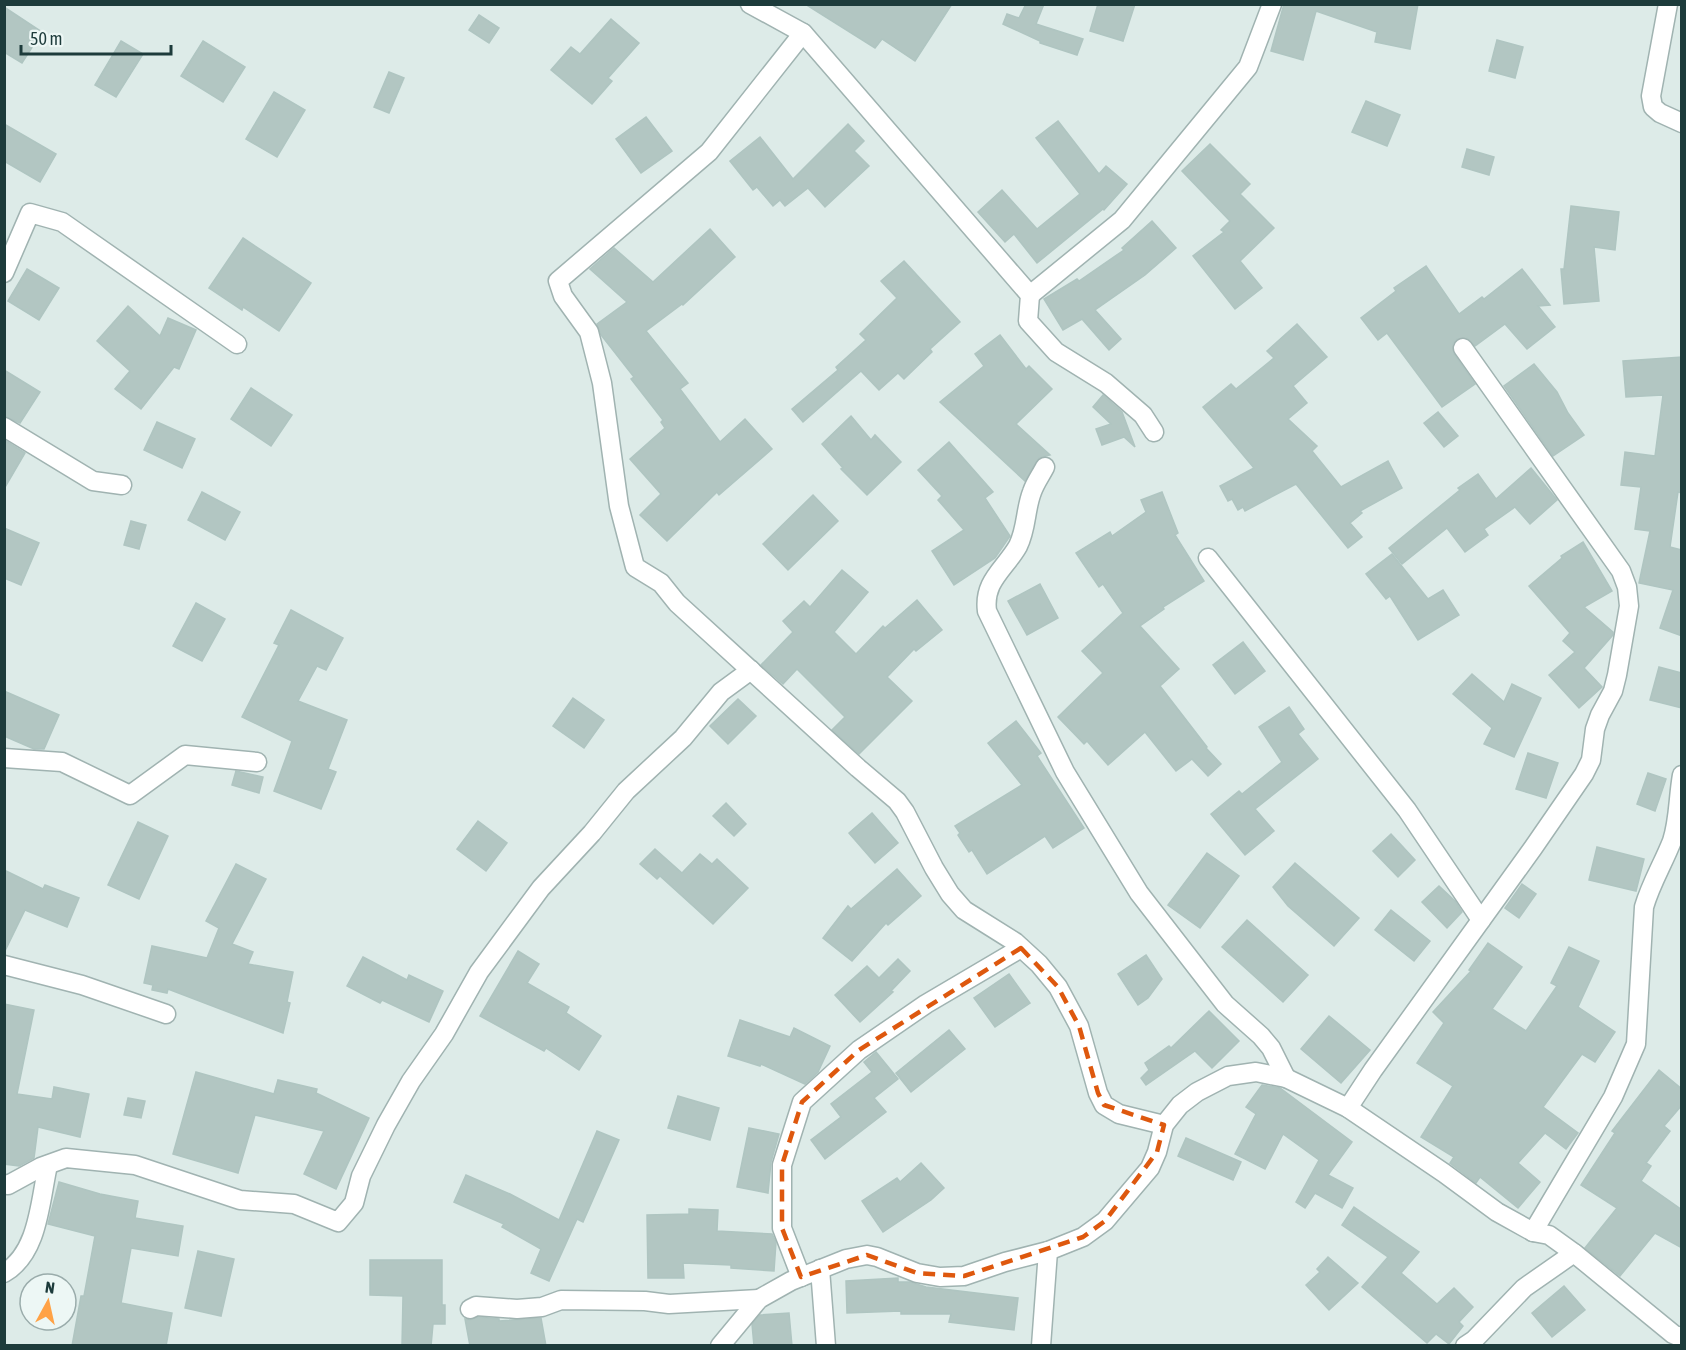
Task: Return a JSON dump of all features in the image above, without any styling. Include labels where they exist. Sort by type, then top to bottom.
[{"type":"street","points":[[750,4],[803,33],[1030,295],[1028,321],[1056,352],[1106,383],[1143,415],[1154,432]]},
{"type":"street","points":[[1030,295],[1122,220],[1248,67],[1272,4]]},
{"type":"street","points":[[1668,4],[1651,96],[1653,107],[1660,113],[1682,123]]},
{"type":"street","points":[[803,33],[709,152],[558,281],[562,296],[589,332],[602,383],[619,506],[634,567],[662,583],[677,603],[897,801],[950,894],[964,910],[1021,948],[1039,964],[1058,987],[1079,1026],[1098,1093],[1104,1105],[1119,1113],[1164,1125]]},
{"type":"street","points":[[4,273],[30,213],[62,222],[237,344]]},
{"type":"street","points":[[1348,1108],[1584,774],[1591,760],[1595,729],[1613,691],[1629,606],[1627,587],[1621,571],[1463,348]]},
{"type":"street","points":[[4,427],[93,482],[122,485]]},
{"type":"street","points":[[1046,467],[1032,489],[1025,528],[1018,546],[990,586],[986,598],[987,611],[1065,772],[1139,893],[1225,1004],[1271,1048],[1286,1078]]},
{"type":"street","points":[[1208,558],[1407,810],[1480,920]]},
{"type":"street","points":[[4,1184],[8,1185],[66,1158],[135,1165],[240,1200],[294,1204],[338,1222],[354,1203],[361,1176],[411,1081],[444,1034],[479,972],[541,888],[592,833],[626,791],[682,738],[721,692],[751,670]]},
{"type":"street","points":[[4,758],[62,762],[130,795],[185,755],[257,762]]},
{"type":"street","points":[[1533,1232],[1613,1096],[1636,1044],[1644,907],[1650,887],[1672,840],[1682,775]]},
{"type":"street","points":[[801,1277],[782,1227],[782,1165],[802,1102],[859,1050],[926,1004],[1021,948]]},
{"type":"street","points":[[4,964],[82,985],[166,1014]]},
{"type":"street","points":[[720,1346],[759,1299],[801,1277],[846,1259],[867,1255],[917,1273],[940,1277],[964,1276],[1048,1251],[1083,1237],[1105,1221],[1150,1168],[1164,1125],[1180,1105],[1197,1092],[1228,1076],[1256,1072],[1286,1078],[1348,1108],[1497,1212],[1533,1232],[1549,1235],[1673,1334],[1682,1338]]},
{"type":"street","points":[[4,1273],[13,1268],[32,1239],[48,1165]]},
{"type":"street","points":[[1041,1346],[1048,1251]]},
{"type":"street","points":[[1465,1346],[1474,1340],[1524,1288],[1574,1253]]},
{"type":"street","points":[[820,1269],[826,1346]]},
{"type":"street","points":[[470,1309],[476,1306],[517,1309],[542,1307],[561,1300],[645,1301],[669,1304],[759,1299]]},
{"type":"highlighted area","points":[[1021,948],[1058,987],[1079,1026],[1098,1093],[1104,1105],[1164,1125],[1157,1152],[1105,1221],[1083,1237],[964,1276],[917,1273],[867,1255],[801,1277],[782,1228],[782,1165],[802,1102],[859,1050]]},
{"type":"building","points":[[805,4],[952,4],[915,61],[882,39],[875,48]]},
{"type":"building","points":[[1026,4],[1044,4],[1036,24],[1083,39],[1077,55],[1040,43],[1003,24],[1007,14],[1019,18]]},
{"type":"building","points":[[1098,4],[1135,4],[1123,41],[1090,31]]},
{"type":"building","points":[[1284,4],[1418,4],[1410,49],[1375,42],[1377,32],[1316,11],[1303,60],[1271,51]]},
{"type":"building","points":[[4,7],[42,32],[22,63],[4,52]]},
{"type":"building","points":[[479,15],[499,28],[489,43],[469,30]]},
{"type":"building","points":[[611,19],[639,43],[608,78],[612,81],[592,104],[551,70],[571,47],[580,54]]},
{"type":"building","points":[[1497,40],[1523,47],[1515,78],[1489,71]]},
{"type":"building","points":[[121,41],[143,54],[116,97],[95,85]]},
{"type":"building","points":[[203,41],[245,67],[223,102],[181,76]]},
{"type":"building","points":[[389,72],[404,78],[389,113],[374,107]]},
{"type":"building","points":[[274,92],[305,110],[277,157],[246,139]]},
{"type":"building","points":[[1366,101],[1400,115],[1387,146],[1352,132]]},
{"type":"building","points":[[646,117],[672,151],[641,173],[616,139]]},
{"type":"building","points":[[1058,121],[1099,174],[1106,166],[1127,184],[1104,210],[1037,263],[1014,234],[1005,242],[978,212],[1002,190],[1037,229],[1080,194],[1036,138]]},
{"type":"building","points":[[4,124],[56,154],[40,182],[4,161]]},
{"type":"building","points":[[848,124],[864,141],[854,151],[869,166],[825,207],[808,188],[785,206],[780,200],[773,206],[757,187],[753,190],[730,161],[760,137],[793,179]]},
{"type":"building","points":[[1210,144],[1250,184],[1240,194],[1274,228],[1240,261],[1262,288],[1235,309],[1193,256],[1224,232],[1221,230],[1230,221],[1182,171]]},
{"type":"building","points":[[1467,149],[1494,157],[1489,175],[1462,167]]},
{"type":"building","points":[[1571,206],[1619,212],[1615,250],[1594,247],[1599,301],[1564,304],[1561,269],[1564,269]]},
{"type":"building","points":[[1152,221],[1176,248],[1145,275],[1095,310],[1121,339],[1109,350],[1082,319],[1063,330],[1044,299],[1077,279],[1079,281],[1124,250],[1122,248]]},
{"type":"building","points":[[710,229],[735,257],[683,305],[646,331],[688,383],[680,389],[720,442],[745,419],[772,449],[719,495],[717,492],[667,541],[640,515],[661,494],[630,459],[665,428],[661,422],[663,420],[631,379],[634,377],[601,335],[597,324],[627,302],[590,269],[614,248],[653,282]]},
{"type":"building","points":[[243,238],[311,283],[279,331],[209,288]]},
{"type":"building","points":[[904,261],[960,322],[930,349],[932,352],[904,379],[898,373],[879,390],[861,371],[803,422],[792,409],[838,370],[836,367],[866,340],[860,334],[897,298],[881,281]]},
{"type":"building","points":[[1426,266],[1459,314],[1482,297],[1484,299],[1522,269],[1550,305],[1538,306],[1555,327],[1527,349],[1505,324],[1475,346],[1467,338],[1457,339],[1453,344],[1454,354],[1475,384],[1442,407],[1387,333],[1378,340],[1361,318],[1396,291],[1394,288]]},
{"type":"building","points":[[27,269],[59,288],[39,320],[8,301]]},
{"type":"building","points":[[128,306],[160,336],[168,318],[196,330],[179,369],[174,367],[141,409],[115,389],[130,371],[97,341]]},
{"type":"building","points":[[1297,324],[1327,357],[1293,386],[1307,403],[1288,419],[1317,446],[1312,451],[1341,487],[1388,461],[1402,488],[1360,511],[1362,513],[1350,523],[1362,537],[1348,548],[1296,484],[1245,511],[1243,507],[1238,510],[1232,499],[1228,501],[1220,486],[1254,468],[1203,407],[1231,384],[1236,389],[1274,358],[1267,351]]},
{"type":"building","points":[[1000,335],[1026,369],[1029,366],[1052,389],[1016,424],[1050,455],[1039,458],[1025,481],[940,402],[984,366],[975,354]]},
{"type":"building","points":[[1682,357],[1682,493],[1678,492],[1670,547],[1682,550],[1682,636],[1660,628],[1673,590],[1639,583],[1650,531],[1635,529],[1641,487],[1621,485],[1625,452],[1655,456],[1663,395],[1626,397],[1623,361]]},
{"type":"building","points":[[1534,364],[1557,392],[1568,413],[1584,435],[1553,456],[1504,386]]},
{"type":"building","points":[[4,370],[40,392],[20,423],[4,416]]},
{"type":"building","points":[[251,388],[292,415],[271,446],[231,419]]},
{"type":"building","points":[[1103,395],[1122,412],[1135,447],[1124,437],[1102,445],[1096,429],[1111,424],[1093,407]]},
{"type":"building","points":[[1438,412],[1458,436],[1444,447],[1424,423]]},
{"type":"building","points":[[851,416],[871,440],[875,435],[901,462],[867,495],[841,469],[843,468],[822,444]]},
{"type":"building","points":[[157,422],[195,439],[182,468],[144,450]]},
{"type":"building","points":[[4,440],[25,453],[4,489]]},
{"type":"building","points":[[949,442],[993,492],[985,498],[1010,536],[995,558],[954,585],[932,551],[964,530],[938,500],[942,496],[918,470]]},
{"type":"building","points":[[1531,468],[1557,500],[1530,524],[1515,507],[1484,529],[1488,535],[1465,552],[1447,528],[1402,564],[1389,548],[1460,490],[1458,488],[1478,474],[1496,499]]},
{"type":"building","points":[[202,492],[240,512],[225,540],[188,520]]},
{"type":"building","points":[[1162,492],[1178,533],[1175,535],[1204,581],[1163,607],[1164,609],[1140,626],[1179,669],[1160,686],[1206,748],[1221,764],[1208,776],[1192,759],[1176,771],[1145,732],[1108,765],[1087,741],[1084,744],[1058,717],[1103,673],[1082,651],[1123,613],[1103,584],[1099,587],[1076,553],[1110,532],[1112,536],[1146,512],[1141,500]]},
{"type":"building","points":[[813,495],[838,521],[788,570],[763,544]]},
{"type":"building","points":[[131,521],[146,525],[139,549],[124,545]]},
{"type":"building","points":[[4,528],[39,543],[21,585],[4,578]]},
{"type":"building","points":[[1583,542],[1612,591],[1584,607],[1613,632],[1613,635],[1584,668],[1602,687],[1579,708],[1549,675],[1575,652],[1563,641],[1570,633],[1529,586],[1562,558],[1561,556]]},
{"type":"building","points":[[1392,554],[1428,599],[1443,590],[1459,615],[1418,640],[1390,596],[1386,599],[1366,574]]},
{"type":"building","points":[[842,570],[868,592],[834,632],[856,654],[883,626],[885,628],[917,600],[942,630],[916,651],[914,649],[887,677],[912,701],[859,754],[832,730],[845,717],[797,669],[783,684],[761,665],[793,632],[783,621],[804,601],[810,607]]},
{"type":"building","points":[[1040,584],[1058,618],[1027,635],[1008,601]]},
{"type":"building","points":[[196,603],[225,619],[202,661],[173,646]]},
{"type":"building","points":[[291,610],[343,638],[326,670],[317,666],[298,701],[347,720],[328,769],[336,772],[321,809],[274,791],[292,741],[242,717],[279,645],[274,643]]},
{"type":"building","points":[[1243,642],[1265,671],[1235,694],[1213,665]]},
{"type":"building","points":[[1659,667],[1682,673],[1682,708],[1650,700]]},
{"type":"building","points":[[1472,674],[1504,702],[1512,684],[1541,698],[1514,757],[1484,744],[1492,728],[1453,694]]},
{"type":"building","points":[[4,691],[59,715],[44,749],[34,749],[4,736]]},
{"type":"building","points":[[573,698],[604,720],[584,748],[553,726]]},
{"type":"building","points":[[738,699],[756,716],[728,744],[710,726]]},
{"type":"building","points":[[1289,707],[1304,729],[1298,734],[1318,759],[1255,809],[1274,831],[1245,855],[1211,814],[1239,791],[1242,794],[1282,762],[1259,727]]},
{"type":"building","points":[[1016,721],[1041,753],[1037,756],[1084,828],[1053,848],[1045,836],[987,874],[972,850],[969,852],[955,826],[1022,785],[988,743]]},
{"type":"building","points":[[1528,753],[1558,763],[1546,798],[1516,789]]},
{"type":"building","points":[[236,771],[263,777],[259,793],[232,785]]},
{"type":"building","points":[[1648,773],[1666,779],[1655,811],[1637,804]]},
{"type":"building","points":[[726,803],[746,824],[734,836],[713,816]]},
{"type":"building","points":[[872,813],[898,843],[875,863],[849,833]]},
{"type":"building","points":[[478,821],[507,843],[486,871],[457,849]]},
{"type":"building","points":[[138,822],[168,836],[139,899],[108,885]]},
{"type":"building","points":[[1391,834],[1415,860],[1398,877],[1373,851]]},
{"type":"building","points":[[1597,847],[1644,859],[1636,891],[1589,880]]},
{"type":"building","points":[[655,849],[682,873],[700,854],[712,864],[717,859],[748,888],[713,924],[660,876],[657,879],[640,864]]},
{"type":"building","points":[[1207,853],[1239,876],[1200,928],[1168,905]]},
{"type":"building","points":[[1295,863],[1359,918],[1334,946],[1288,906],[1273,887]]},
{"type":"building","points":[[236,864],[266,879],[232,944],[253,952],[248,964],[293,972],[287,1002],[290,1003],[283,1033],[168,989],[167,993],[152,990],[153,985],[144,983],[152,946],[207,958],[219,928],[206,921]]},
{"type":"building","points":[[897,869],[921,896],[888,925],[886,923],[852,961],[823,938],[848,906],[851,909]]},
{"type":"building","points":[[4,870],[43,889],[45,885],[79,898],[67,927],[25,910],[4,953]]},
{"type":"building","points":[[1522,884],[1536,894],[1519,918],[1505,908]]},
{"type":"building","points":[[1439,886],[1455,901],[1462,912],[1447,928],[1422,902]]},
{"type":"building","points":[[1391,910],[1430,941],[1414,961],[1375,930]]},
{"type":"building","points":[[1247,920],[1308,975],[1283,1002],[1222,947]]},
{"type":"building","points":[[1488,943],[1522,967],[1492,1009],[1526,1031],[1557,986],[1551,983],[1569,947],[1599,961],[1578,1007],[1615,1032],[1595,1062],[1582,1054],[1543,1107],[1578,1133],[1566,1149],[1545,1133],[1518,1163],[1540,1182],[1518,1208],[1480,1177],[1476,1183],[1450,1163],[1454,1157],[1421,1137],[1453,1086],[1417,1063],[1444,1023],[1433,1012],[1471,971],[1469,970]]},
{"type":"building","points":[[518,951],[539,964],[527,983],[569,1007],[566,1013],[601,1036],[579,1070],[546,1048],[544,1051],[480,1016]]},
{"type":"building","points":[[1146,955],[1162,979],[1148,998],[1138,1005],[1118,974]]},
{"type":"building","points":[[363,957],[407,980],[409,975],[443,991],[429,1022],[382,1000],[380,1003],[347,986]]},
{"type":"building","points":[[898,959],[910,971],[891,991],[893,992],[860,1022],[835,995],[867,966],[879,978]]},
{"type":"building","points":[[1009,974],[1030,1003],[995,1027],[974,998]]},
{"type":"building","points":[[4,1004],[34,1010],[17,1094],[52,1099],[54,1087],[89,1094],[80,1137],[38,1127],[34,1158],[19,1166],[4,1164]]},
{"type":"building","points":[[1209,1011],[1239,1041],[1212,1068],[1195,1051],[1146,1085],[1141,1078],[1149,1070],[1145,1063],[1169,1046],[1171,1048]]},
{"type":"building","points":[[1329,1016],[1370,1050],[1341,1083],[1301,1049]]},
{"type":"building","points":[[740,1020],[790,1037],[794,1028],[830,1046],[818,1072],[805,1084],[761,1064],[760,1066],[728,1056]]},
{"type":"building","points":[[949,1030],[965,1049],[911,1092],[896,1073]]},
{"type":"building","points":[[876,1052],[898,1079],[874,1098],[886,1112],[825,1159],[811,1140],[841,1117],[831,1104],[872,1072],[864,1062]]},
{"type":"building","points":[[1659,1070],[1682,1089],[1682,1105],[1664,1126],[1670,1131],[1646,1163],[1651,1166],[1641,1181],[1682,1210],[1682,1248],[1655,1233],[1620,1276],[1585,1248],[1617,1208],[1581,1185],[1615,1133],[1612,1131]]},
{"type":"building","points":[[196,1072],[274,1094],[278,1080],[317,1089],[316,1093],[369,1118],[336,1189],[304,1174],[324,1131],[255,1115],[238,1173],[173,1154]]},
{"type":"building","points":[[1262,1085],[1280,1088],[1352,1142],[1328,1175],[1353,1188],[1342,1208],[1315,1193],[1305,1208],[1296,1202],[1319,1160],[1283,1134],[1265,1169],[1235,1154],[1256,1114],[1246,1107]]},
{"type":"building","points":[[678,1096],[719,1108],[710,1140],[668,1128]]},
{"type":"building","points":[[128,1098],[145,1101],[141,1118],[124,1115]]},
{"type":"building","points":[[749,1128],[779,1134],[771,1162],[768,1193],[737,1187]]},
{"type":"building","points":[[597,1131],[619,1140],[583,1222],[577,1219],[549,1281],[531,1273],[541,1249],[502,1227],[504,1224],[454,1202],[466,1175],[510,1194],[559,1220]]},
{"type":"building","points":[[1186,1138],[1241,1162],[1233,1180],[1178,1156]]},
{"type":"building","points":[[921,1163],[944,1188],[931,1200],[883,1232],[862,1201],[897,1178],[900,1182]]},
{"type":"building","points":[[59,1182],[100,1194],[138,1201],[135,1218],[183,1226],[178,1256],[131,1248],[121,1303],[172,1313],[166,1346],[72,1346],[75,1332],[78,1332],[78,1313],[81,1296],[84,1296],[95,1236],[48,1224]]},
{"type":"building","points":[[1354,1207],[1419,1252],[1401,1273],[1437,1304],[1454,1288],[1473,1307],[1459,1322],[1463,1326],[1449,1344],[1436,1334],[1427,1343],[1362,1287],[1388,1257],[1342,1225]]},
{"type":"building","points":[[689,1209],[718,1210],[717,1231],[772,1234],[776,1242],[774,1271],[731,1268],[731,1265],[683,1263],[684,1278],[648,1278],[647,1215],[689,1214]]},
{"type":"building","points":[[198,1251],[234,1259],[221,1316],[185,1308]]},
{"type":"building","points":[[1328,1257],[1358,1283],[1329,1310],[1306,1285],[1320,1272],[1317,1269]]},
{"type":"building","points":[[370,1260],[442,1260],[442,1305],[445,1305],[445,1324],[433,1324],[431,1346],[402,1346],[403,1296],[370,1295]]},
{"type":"building","points":[[898,1278],[898,1282],[910,1282],[926,1287],[1018,1298],[1014,1330],[949,1322],[951,1314],[901,1314],[901,1311],[847,1313],[846,1281]]},
{"type":"building","points":[[1564,1286],[1585,1310],[1552,1337],[1532,1313]]},
{"type":"building","points":[[789,1313],[792,1346],[754,1346],[752,1324],[760,1315]]},
{"type":"building","points":[[478,1317],[499,1319],[499,1321],[541,1318],[546,1346],[470,1346],[465,1319]]}]
